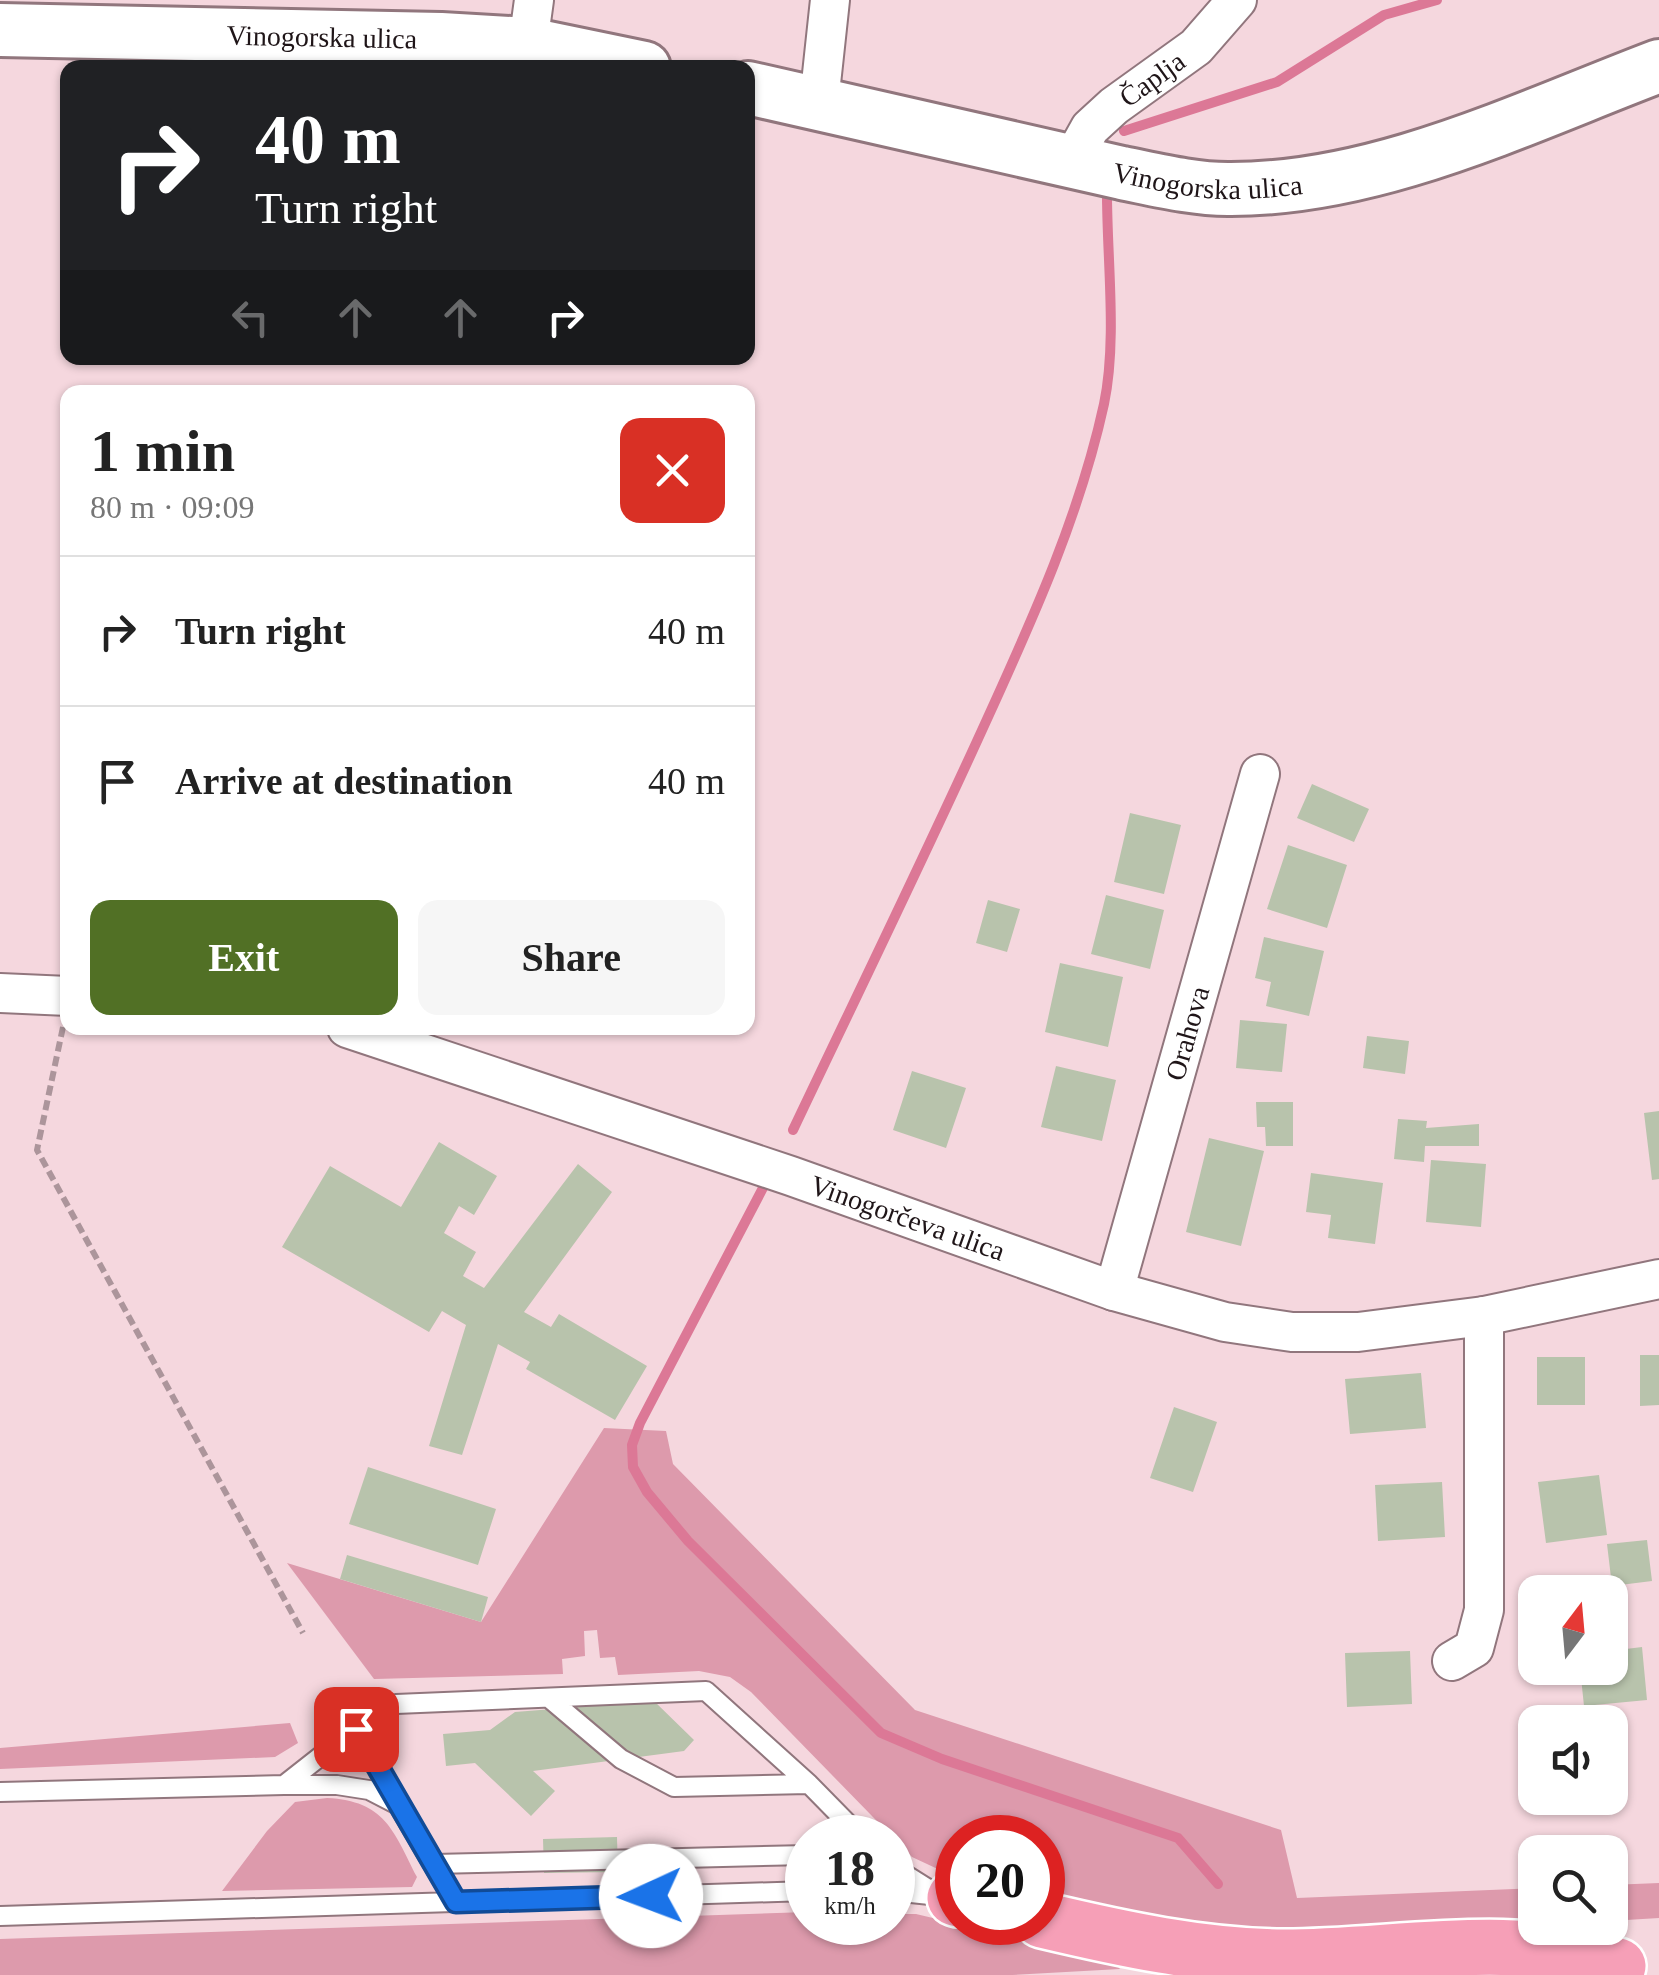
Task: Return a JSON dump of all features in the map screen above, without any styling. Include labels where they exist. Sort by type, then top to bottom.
[{"type":"highway","points":[[1065,1925],[1160,1946],[1249,1956],[1490,1946],[1580,1953],[1638,1964]]},
{"type":"highway","points":[[1490,1975],[1638,1964]]},
{"type":"main road","name":"Vinogorska ulica","points":[[0,30],[74,16],[353,36],[531,22],[624,60]]},
{"type":"main road","name":"Vinogorska ulica","points":[[755,89],[1071,162],[1177,184],[1228,189],[1339,180],[1461,141],[1659,66]]},
{"type":"street","points":[[819,102],[830,0]]},
{"type":"street","name":"Čaplja","points":[[1071,162],[1090,128],[1196,47],[1237,0]]},
{"type":"street","name":"Orahova","points":[[1114,1292],[1260,774]]},
{"type":"street","points":[[0,992],[60,1008]]},
{"type":"street","name":"Vinogorčeva ulica","points":[[368,1035],[792,1176],[1114,1292],[1226,1322],[1292,1332],[1358,1332],[1484,1316],[1659,1279]]},
{"type":"street","points":[[1452,1661],[1474,1648],[1484,1610],[1484,1316]]},
{"type":"lane","points":[[284,1785],[382,1708],[396,1704],[706,1691],[839,1815]]},
{"type":"lane","points":[[550,1700],[621,1759],[674,1786],[809,1784]]},
{"type":"lane","points":[[356,1729],[456,1902]]},
{"type":"lane","points":[[0,1792],[337,1785],[369,1790],[398,1805]]},
{"type":"lane","points":[[434,1864],[785,1856]]},
{"type":"lane","points":[[0,1916],[785,1892]]},
{"type":"path","points":[[61,1035],[37,1150],[303,1633]]},
{"type":"shaded area","points":[[604,1428],[666,1431],[673,1464],[915,1710],[1281,1830],[1297,1898],[1518,1889],[1518,1927],[1282,1945],[1065,1906],[1065,1815],[935,1815],[935,1868],[915,1858],[915,1815],[871,1815],[751,1692],[730,1677],[699,1671],[618,1675],[615,1657],[600,1658],[597,1630],[584,1631],[585,1656],[562,1659],[563,1674],[374,1679],[287,1563],[481,1622]]},
{"type":"shaded area","points":[[290,1723],[298,1743],[275,1757],[0,1769],[0,1748]]},
{"type":"shaded area","points":[[327,1798],[362,1805],[385,1821],[417,1877],[412,1887],[222,1891],[267,1831],[295,1802]]},
{"type":"shaded area","points":[[1659,1883],[1659,1918],[1628,1920],[1628,1884]]},
{"type":"shaded area","points":[[785,1913],[785,1945],[915,1945],[916,1914],[935,1919],[935,1945],[1046,1945],[1113,1961],[1120,1969],[1012,1975],[0,1975],[0,1939]]},
{"type":"building","points":[[1312,784],[1369,809],[1354,842],[1297,818]]},
{"type":"building","points":[[1130,813],[1181,825],[1164,894],[1114,882]]},
{"type":"building","points":[[1288,845],[1347,865],[1327,928],[1267,909]]},
{"type":"building","points":[[1106,895],[1164,910],[1150,969],[1091,954]]},
{"type":"building","points":[[988,900],[1020,909],[1007,952],[976,943]]},
{"type":"building","points":[[1264,937],[1324,951],[1309,1016],[1266,1006],[1271,982],[1255,978]]},
{"type":"building","points":[[1060,963],[1123,977],[1108,1047],[1045,1032]]},
{"type":"building","points":[[1240,1020],[1287,1024],[1282,1072],[1236,1068]]},
{"type":"building","points":[[1367,1036],[1409,1041],[1405,1074],[1363,1068]]},
{"type":"building","points":[[1056,1066],[1116,1080],[1102,1141],[1041,1127]]},
{"type":"building","points":[[912,1071],[966,1088],[946,1148],[893,1130]]},
{"type":"building","points":[[1256,1102],[1293,1102],[1293,1146],[1266,1146],[1265,1127],[1257,1127]]},
{"type":"building","points":[[1659,1111],[1659,1179],[1652,1180],[1644,1113]]},
{"type":"building","points":[[1398,1119],[1427,1121],[1426,1128],[1479,1124],[1479,1146],[1425,1146],[1424,1162],[1394,1159]]},
{"type":"building","points":[[1209,1138],[1264,1151],[1241,1246],[1186,1232]]},
{"type":"building","points":[[439,1142],[497,1176],[474,1215],[459,1206],[444,1233],[476,1252],[463,1276],[484,1288],[578,1164],[612,1192],[524,1312],[551,1327],[559,1314],[647,1366],[615,1420],[526,1369],[530,1362],[498,1344],[462,1455],[429,1446],[466,1325],[442,1311],[429,1332],[282,1247],[330,1166],[401,1207]]},
{"type":"building","points":[[1431,1160],[1486,1164],[1481,1227],[1426,1222]]},
{"type":"building","points":[[1311,1173],[1383,1183],[1375,1244],[1328,1238],[1331,1215],[1306,1212]]},
{"type":"building","points":[[1640,1355],[1659,1355],[1659,1405],[1640,1406]]},
{"type":"building","points":[[1537,1357],[1585,1357],[1585,1405],[1537,1405]]},
{"type":"building","points":[[1421,1373],[1426,1428],[1350,1434],[1345,1379]]},
{"type":"building","points":[[1174,1407],[1217,1422],[1193,1492],[1150,1478]]},
{"type":"building","points":[[368,1467],[496,1509],[478,1565],[349,1524]]},
{"type":"building","points":[[1599,1475],[1607,1535],[1546,1543],[1538,1482]]},
{"type":"building","points":[[1442,1482],[1445,1537],[1378,1541],[1375,1485]]},
{"type":"building","points":[[1647,1540],[1652,1581],[1628,1584],[1628,1575],[1611,1575],[1607,1544]]},
{"type":"building","points":[[347,1555],[488,1597],[481,1622],[340,1579]]},
{"type":"building","points":[[1642,1647],[1647,1700],[1584,1705],[1582,1685],[1628,1685],[1628,1649]]},
{"type":"building","points":[[1410,1651],[1412,1704],[1347,1707],[1345,1653]]},
{"type":"building","points":[[654,1701],[694,1740],[684,1751],[533,1771],[555,1791],[531,1816],[475,1763],[446,1766],[443,1734],[490,1730],[515,1712]]},
{"type":"building","points":[[617,1837],[618,1872],[544,1873],[543,1839]]},
{"type":"waterway","points":[[1124,131],[1277,82],[1384,15],[1437,0]]},
{"type":"waterway","points":[[793,1130],[1005,679],[1039,603],[1082,485],[1108,378],[1111,323],[1107,184]]},
{"type":"waterway","points":[[765,1184],[640,1423],[632,1445],[633,1467],[647,1492],[688,1541],[881,1733],[942,1759],[1178,1838],[1218,1884]]},
{"type":"route","points":[[356,1729],[456,1902],[651,1896]]}]
